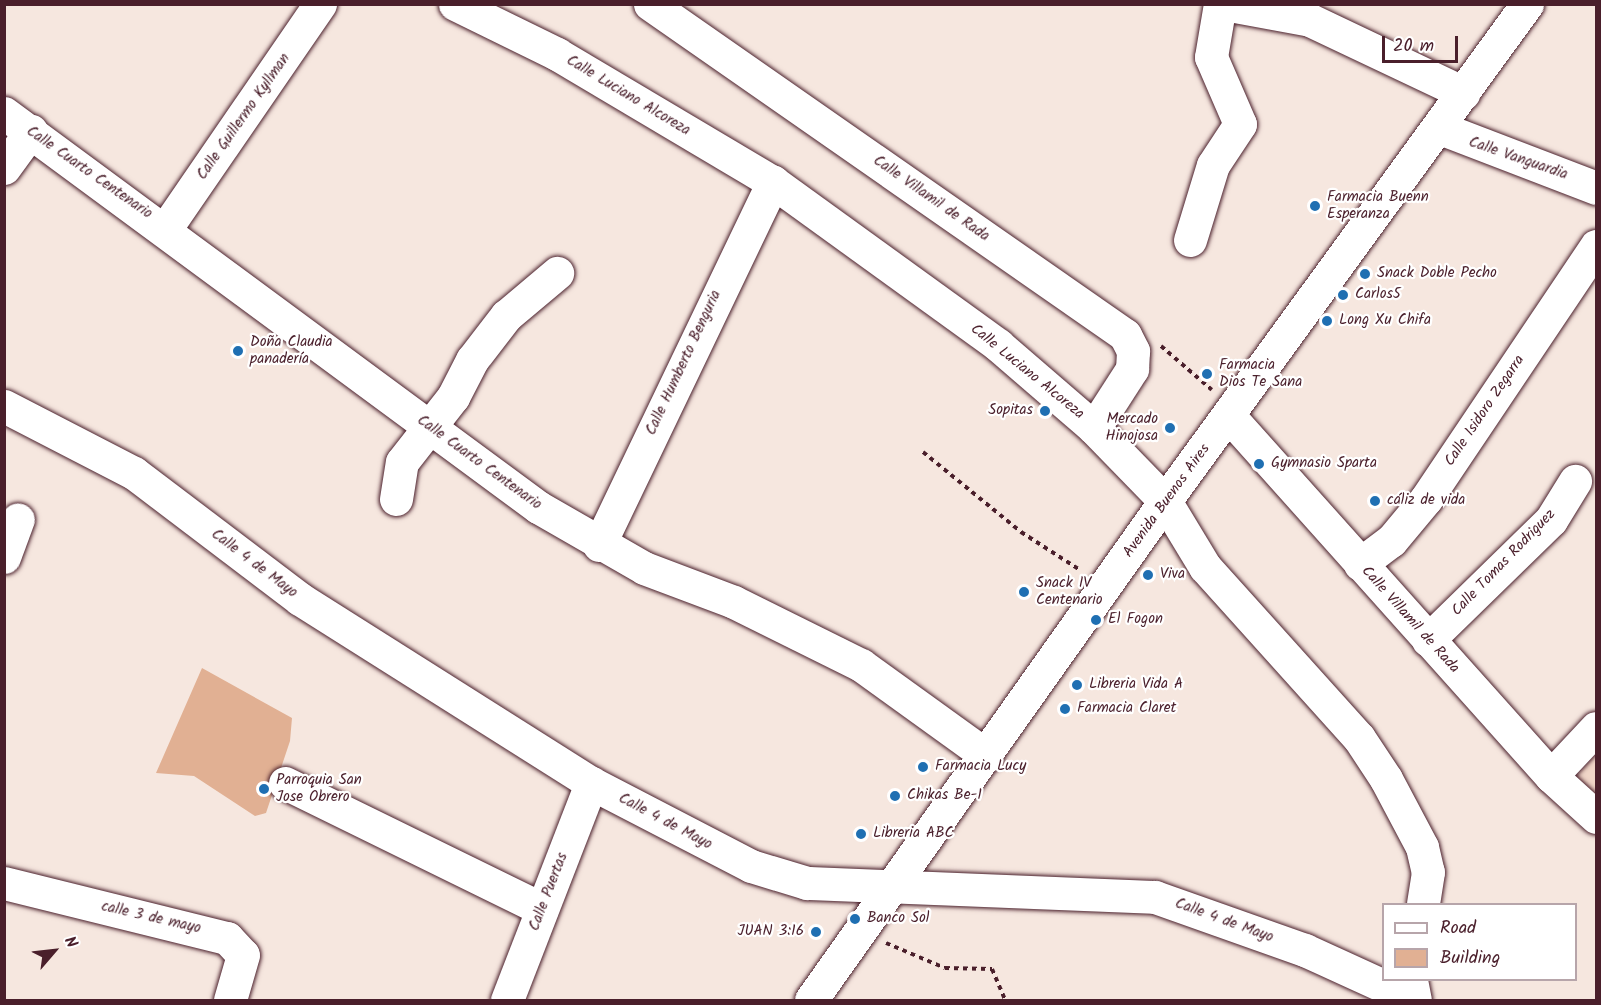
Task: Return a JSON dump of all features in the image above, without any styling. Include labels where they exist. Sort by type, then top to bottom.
[{"type":"street","name":"Calle Guillermo Kyllman","points":[[166,228],[320,4]]},
{"type":"street","name":"Calle Luciano Alcoreza","points":[[455,4],[557,54],[773,182],[998,345],[1094,428],[1165,501],[1205,567],[1359,738],[1386,779],[1422,847],[1428,872],[1423,903]]},
{"type":"street","name":"Calle Villamil de Rada","points":[[650,4],[1125,335]]},
{"type":"street","points":[[1190,240],[1213,165],[1240,124],[1210,57],[1222,4],[1310,20],[1464,93]]},
{"type":"street","name":"Avenida Buenos Aires","points":[[811,1000],[891,886],[987,756],[1165,501],[1440,128],[1527,4]]},
{"type":"street","name":"Calle Cuarto Centenario","points":[[4,113],[166,228],[429,429],[599,545],[734,602],[861,665],[987,756]]},
{"type":"street","name":"Calle Vanguardia","points":[[1440,128],[1596,188]]},
{"type":"street","points":[[4,168],[31,131]]},
{"type":"street","name":"Calle Humberto Benguria","points":[[599,545],[773,182]]},
{"type":"street","name":"Calle Isidoro Zegarra","points":[[1360,564],[1391,541],[1426,499],[1596,246]]},
{"type":"street","points":[[396,499],[402,462],[429,429],[506,316],[557,273]]},
{"type":"street","points":[[1094,428],[1132,369],[1133,351],[1125,335]]},
{"type":"street","name":"Calle 4 de Mayo","points":[[4,406],[134,473],[300,599],[591,783],[751,866],[807,883],[1155,897],[1305,951],[1414,1000]]},
{"type":"street","name":"Calle Villamil de Rada","points":[[1228,416],[1551,776],[1596,817]]},
{"type":"street","name":"Calle Tomas Rodriguez","points":[[1428,640],[1551,520],[1575,481]]},
{"type":"street","points":[[4,557],[18,519]]},
{"type":"street","points":[[1551,776],[1596,729]]},
{"type":"street","points":[[285,783],[542,909]]},
{"type":"street","name":"Calle Puertas","points":[[507,1000],[591,783]]},
{"type":"street","name":"calle 3 de mayo","points":[[4,883],[227,938],[243,955],[230,1000]]},
{"type":"street","points":[[1411,981],[1414,1000]]},
{"type":"path","points":[[1125,335],[1156,342],[1205,383],[1228,416]]},
{"type":"path","points":[[923,452],[1020,532],[1106,586]]},
{"type":"path","points":[[861,929],[945,968],[992,969],[1005,1000]]},
{"type":"shaded area","points":[[1596,754],[1596,796],[1576,777]]},
{"type":"building","points":[[202,668],[292,718],[290,741],[266,813],[255,816],[194,776],[156,773]]},
{"type":"place","name":"Farmacia Buenn Esperanza","points":[[1315,206]]},
{"type":"place","name":"Snack Doble Pecho","points":[[1365,274]]},
{"type":"place","name":"Carlos5","points":[[1343,295]]},
{"type":"place","name":"Long Xu Chifa","points":[[1327,321]]},
{"type":"place","name":"Doña Claudia panadería","points":[[238,351]]},
{"type":"place","name":"Farmacia Dios Te Sana","points":[[1207,374]]},
{"type":"place","name":"Sopitas","points":[[1045,411]]},
{"type":"place","name":"Mercado Hinojosa","points":[[1170,428]]},
{"type":"place","name":"Gymnasio Sparta","points":[[1259,464]]},
{"type":"place","name":"cáliz de vida","points":[[1375,501]]},
{"type":"place","name":"Viva","points":[[1148,575]]},
{"type":"place","name":"Snack IV Centenario","points":[[1024,592]]},
{"type":"place","name":"El Fogon","points":[[1096,620]]},
{"type":"place","name":"Libreria Vida A","points":[[1077,685]]},
{"type":"place","name":"Farmacia Claret","points":[[1065,709]]},
{"type":"place","name":"Farmacia Lucy","points":[[923,767]]},
{"type":"place","name":"Parroquia San Jose Obrero","points":[[264,789]]},
{"type":"place","name":"Chikas Be-1","points":[[895,796]]},
{"type":"place","name":"Libreria ABC","points":[[861,834]]},
{"type":"place","name":"Banco Sol","points":[[855,919]]},
{"type":"place","name":"JUAN 3:16","points":[[816,932]]}]
